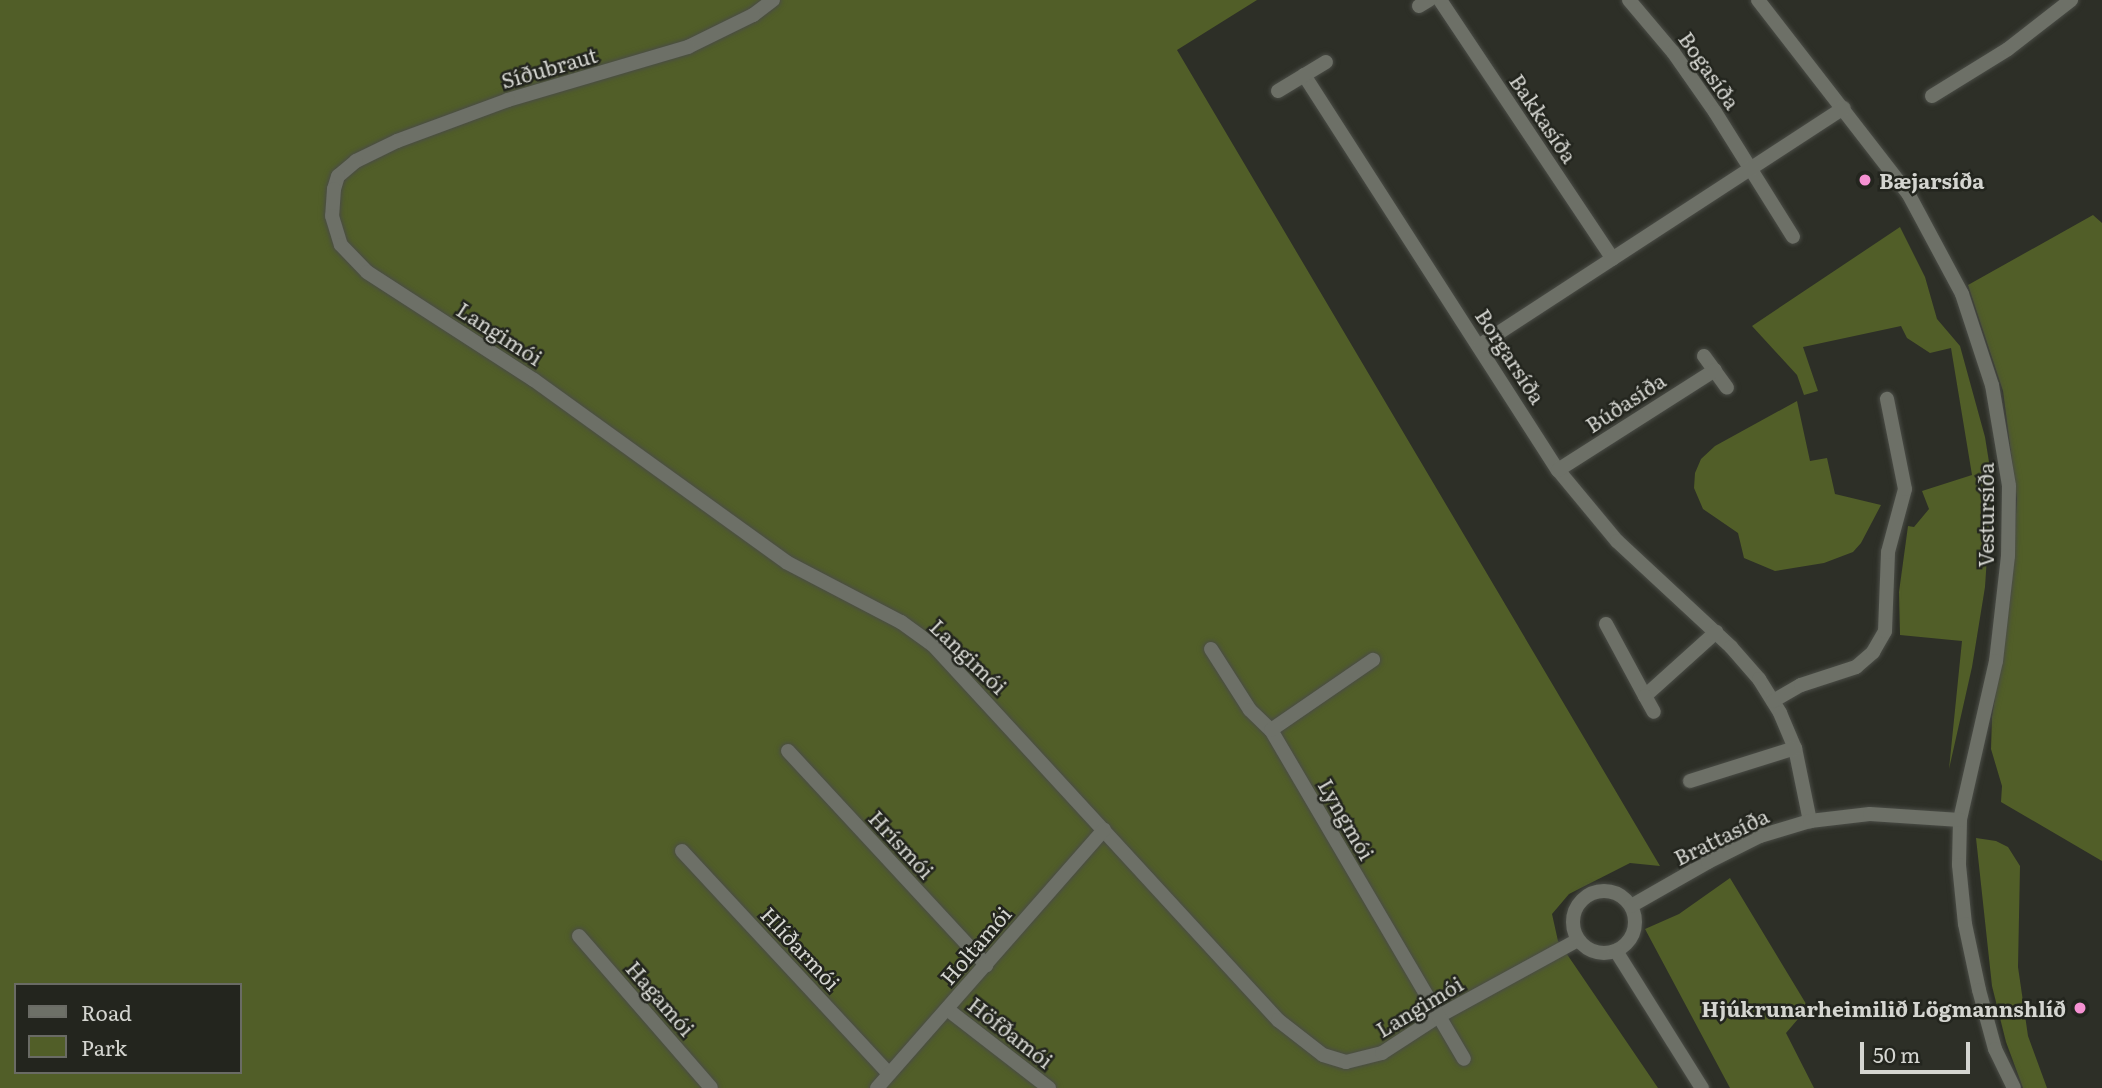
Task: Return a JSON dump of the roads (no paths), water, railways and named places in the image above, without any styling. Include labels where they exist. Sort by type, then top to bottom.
[{"type":"street","name":"Síðubraut","points":[[338,176],[356,161],[444,122],[508,100],[688,47],[753,15],[773,0]]},
{"type":"street","name":"Bakkasíða","points":[[1440,0],[1613,259]]},
{"type":"street","name":"Bogasíða","points":[[1629,0],[1672,52],[1715,111],[1749,170]]},
{"type":"street","name":"Vestursíða","points":[[1758,0],[1888,164],[1946,260],[1983,354],[2005,451],[2009,521],[2001,626],[1990,696],[1960,820],[1959,865],[1965,924],[1994,1049],[2014,1088]]},
{"type":"street","points":[[1932,96],[2008,49],[2071,0]]},
{"type":"street","points":[[1278,91],[1326,62]]},
{"type":"street","name":"Borgarsíða","points":[[1304,75],[1558,470],[1616,541],[1746,662],[1773,701],[1795,748],[1810,821]]},
{"type":"street","points":[[1480,345],[1843,108]]},
{"type":"street","points":[[1749,170],[1793,237]]},
{"type":"street","name":"Langimói","points":[[338,176],[332,216],[341,245],[352,259],[386,285],[534,380],[786,562],[901,622],[933,645],[1278,1020],[1323,1055],[1346,1062],[1366,1058],[1409,1037],[1439,1016],[1578,940]]},
{"type":"street","points":[[1704,356],[1727,388]]},
{"type":"street","name":"Búðasíða","points":[[1558,470],[1714,370]]},
{"type":"street","points":[[1773,701],[1801,685],[1856,667],[1873,652],[1885,631],[1888,552],[1905,495],[1886,399]]},
{"type":"street","points":[[1606,624],[1654,712]]},
{"type":"street","points":[[1645,696],[1716,632]]},
{"type":"street","name":"Lyngmói","points":[[1210,649],[1250,710],[1271,730],[1464,1059]]},
{"type":"street","points":[[1271,730],[1373,660]]},
{"type":"street","points":[[1690,781],[1795,748]]},
{"type":"street","name":"Hrísmói","points":[[788,751],[986,965]]},
{"type":"street","name":"Brattasíða","points":[[1631,906],[1760,836],[1810,821],[1870,814],[1960,820]]},
{"type":"street","name":"Holtamói","points":[[877,1088],[1104,830]]},
{"type":"street","name":"Hlíðarmói","points":[[682,851],[889,1074]]},
{"type":"street","points":[[1605,890],[1615,892],[1631,906],[1635,916],[1632,937],[1616,951],[1595,952],[1578,940],[1574,931],[1574,911],[1586,896],[1605,890]]},
{"type":"street","name":"Hagamói","points":[[579,936],[711,1088]]},
{"type":"street","points":[[1616,951],[1702,1088]]},
{"type":"street","name":"Höfðamói","points":[[947,1009],[1049,1088]]},
{"type":"place","name":"Bæjarsíða","points":[[1865,180]]},
{"type":"place","name":"Hjúkrunarheimilið Lögmannshlíð","points":[[2080,1008]]}]
